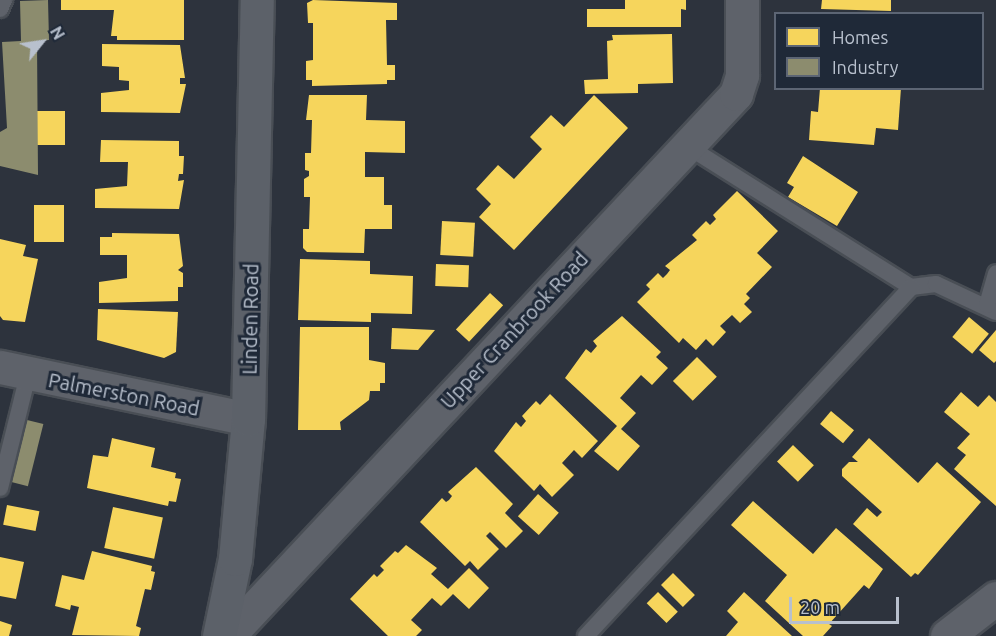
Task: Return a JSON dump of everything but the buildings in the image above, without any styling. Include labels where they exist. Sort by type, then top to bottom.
[{"type":"main road","name":"Linden Road","points":[[219,636],[235,559],[248,419],[257,0]]},
{"type":"street","name":"Upper Cranbrook Road","points":[[228,636],[736,93],[742,75],[742,0]]},
{"type":"street","name":"Palmerston Road","points":[[14,371],[248,419]]},
{"type":"street","points":[[947,636],[996,598]]},
{"type":"lane","points":[[0,9],[4,0]]},
{"type":"lane","points":[[687,146],[911,287],[936,284],[991,309],[996,273]]},
{"type":"lane","points":[[586,636],[911,287]]},
{"type":"lane","points":[[0,488],[14,371]]}]
